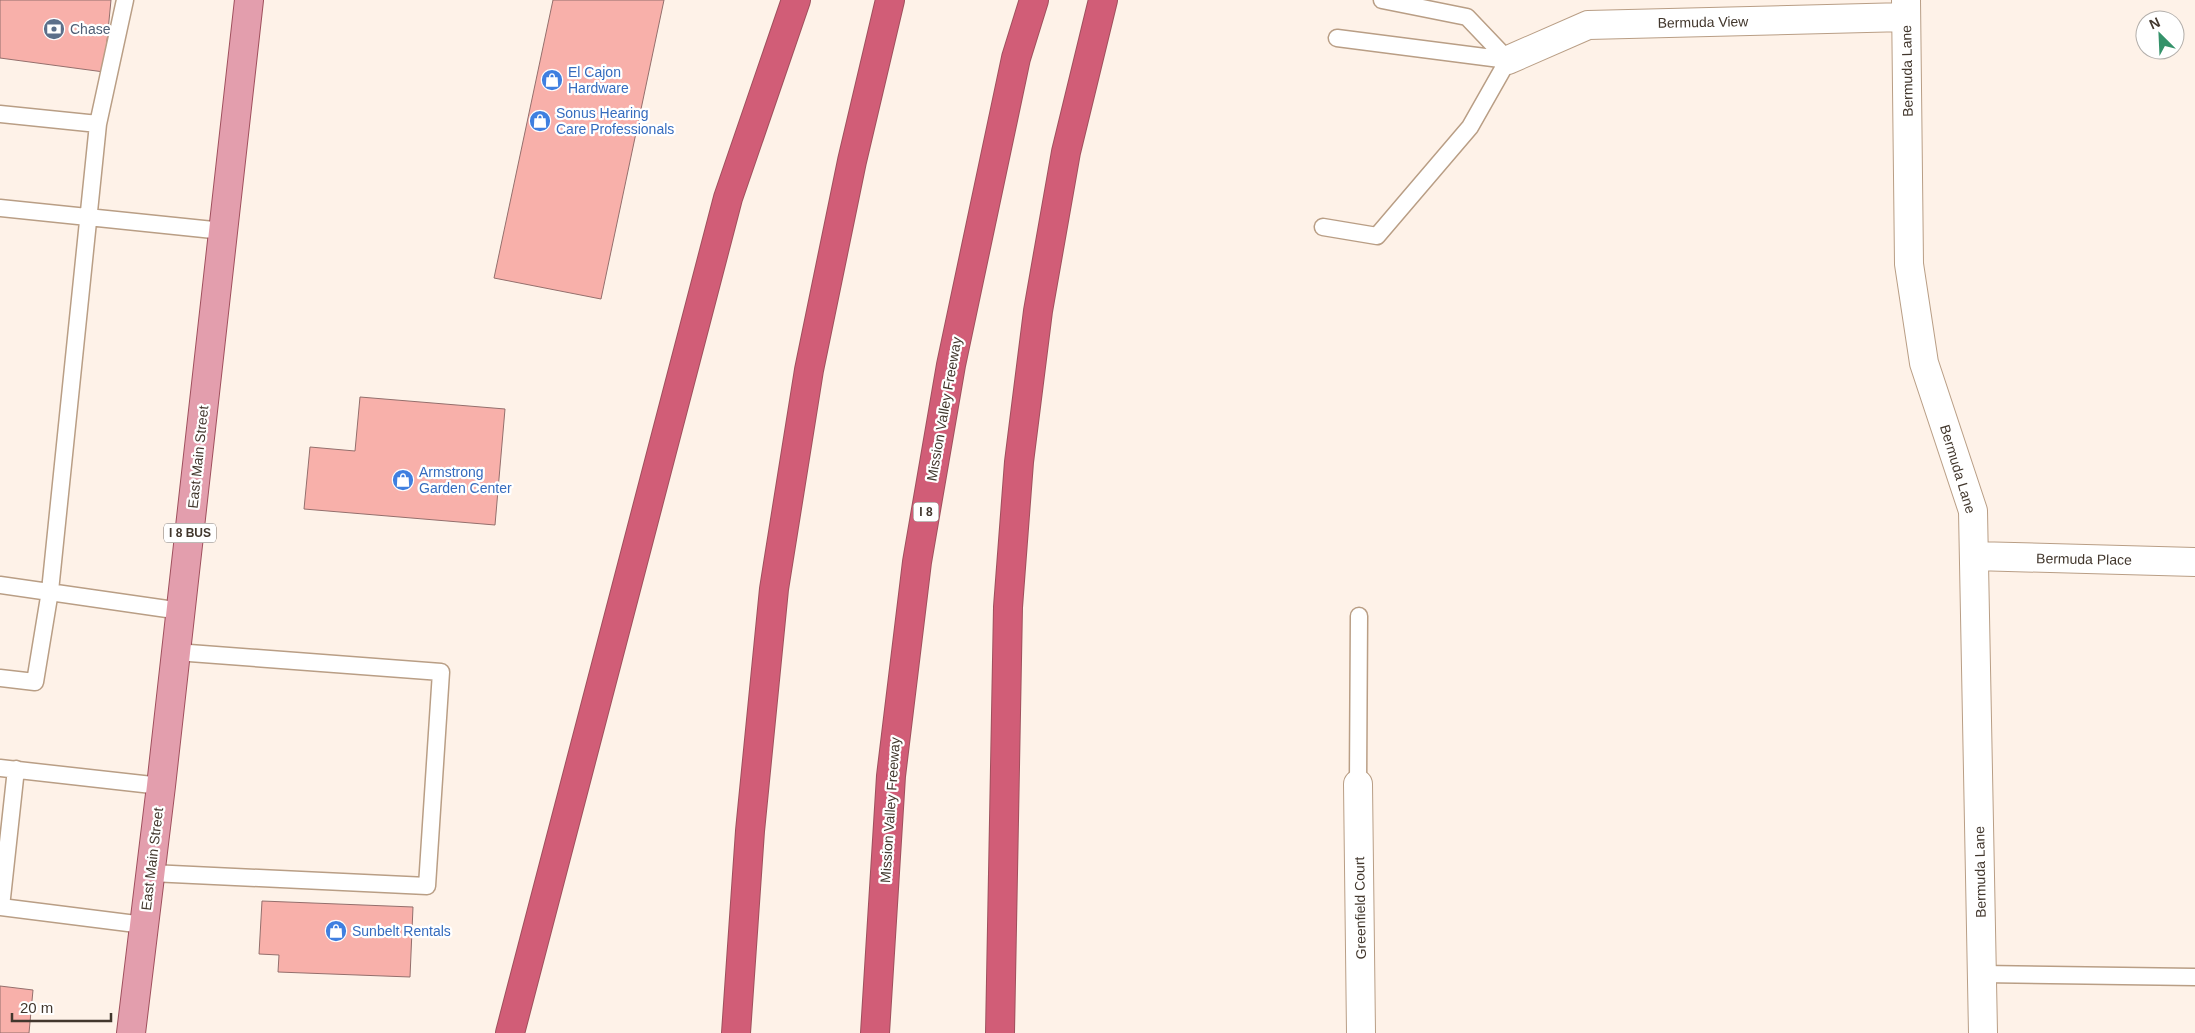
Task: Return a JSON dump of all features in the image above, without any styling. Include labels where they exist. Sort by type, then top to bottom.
[{"type":"highway","points":[[510,1033],[728,198],[796,0]]},
{"type":"highway","points":[[736,1033],[750,832],[774,589],[809,370],[852,161],[890,0]]},
{"type":"highway","name":"Mission Valley Freeway","points":[[875,1033],[891,776],[917,562],[953,356],[1016,58],[1034,0]]},
{"type":"highway","points":[[1000,1033],[1008,606],[1019,462],[1038,311],[1066,152],[1103,0]]},
{"type":"main road","name":"East Main Street","points":[[131,1033],[161,786],[249,0]]},
{"type":"street","name":"Bermuda View","points":[[1508,60],[1588,25],[1906,8]]},
{"type":"street","name":"Bermuda Lane","points":[[1906,8],[1908,264],[1924,363],[1973,510],[1984,1033]]},
{"type":"street","name":"Bermuda Place","points":[[1974,556],[2195,562]]},
{"type":"street","name":"Greenfield Court","points":[[1358,784],[1361,1033]]},
{"type":"lane","points":[[0,678],[35,682],[50,591],[98,124],[126,0]]},
{"type":"lane","points":[[1382,0],[1467,17],[1508,60]]},
{"type":"lane","points":[[1337,38],[1508,60]]},
{"type":"lane","points":[[1322,227],[1377,236],[1470,127],[1508,60]]},
{"type":"lane","points":[[0,114],[98,124]]},
{"type":"lane","points":[[0,208],[223,231]]},
{"type":"lane","points":[[0,585],[181,610]]},
{"type":"lane","points":[[1358,784],[1359,616]]},
{"type":"lane","points":[[151,873],[427,886],[441,672],[176,652]]},
{"type":"lane","points":[[144,925],[1,907],[8,769],[161,786]]},
{"type":"lane","points":[[1982,974],[2195,977]]},
{"type":"building","name":"Chase","points":[[0,0],[111,0],[104,72],[0,58]]},
{"type":"building","points":[[553,0],[664,0],[601,299],[494,278]]},
{"type":"building","name":"Armstrong Garden Center","points":[[360,397],[505,409],[495,525],[304,509],[310,447],[355,451]]},
{"type":"building","name":"Sunbelt Rentals","points":[[262,901],[413,907],[410,977],[278,972],[279,955],[259,954]]},
{"type":"building","points":[[0,986],[33,990],[29,1033],[0,1033]]},
{"type":"place","name":"Chase","points":[[54,29]]},
{"type":"place","name":"El Cajon Hardware","points":[[552,80]]},
{"type":"place","name":"Sonus Hearing Care Professionals","points":[[540,121]]},
{"type":"place","name":"Armstrong Garden Center","points":[[403,480]]},
{"type":"place","name":"Sunbelt Rentals","points":[[336,931]]}]
